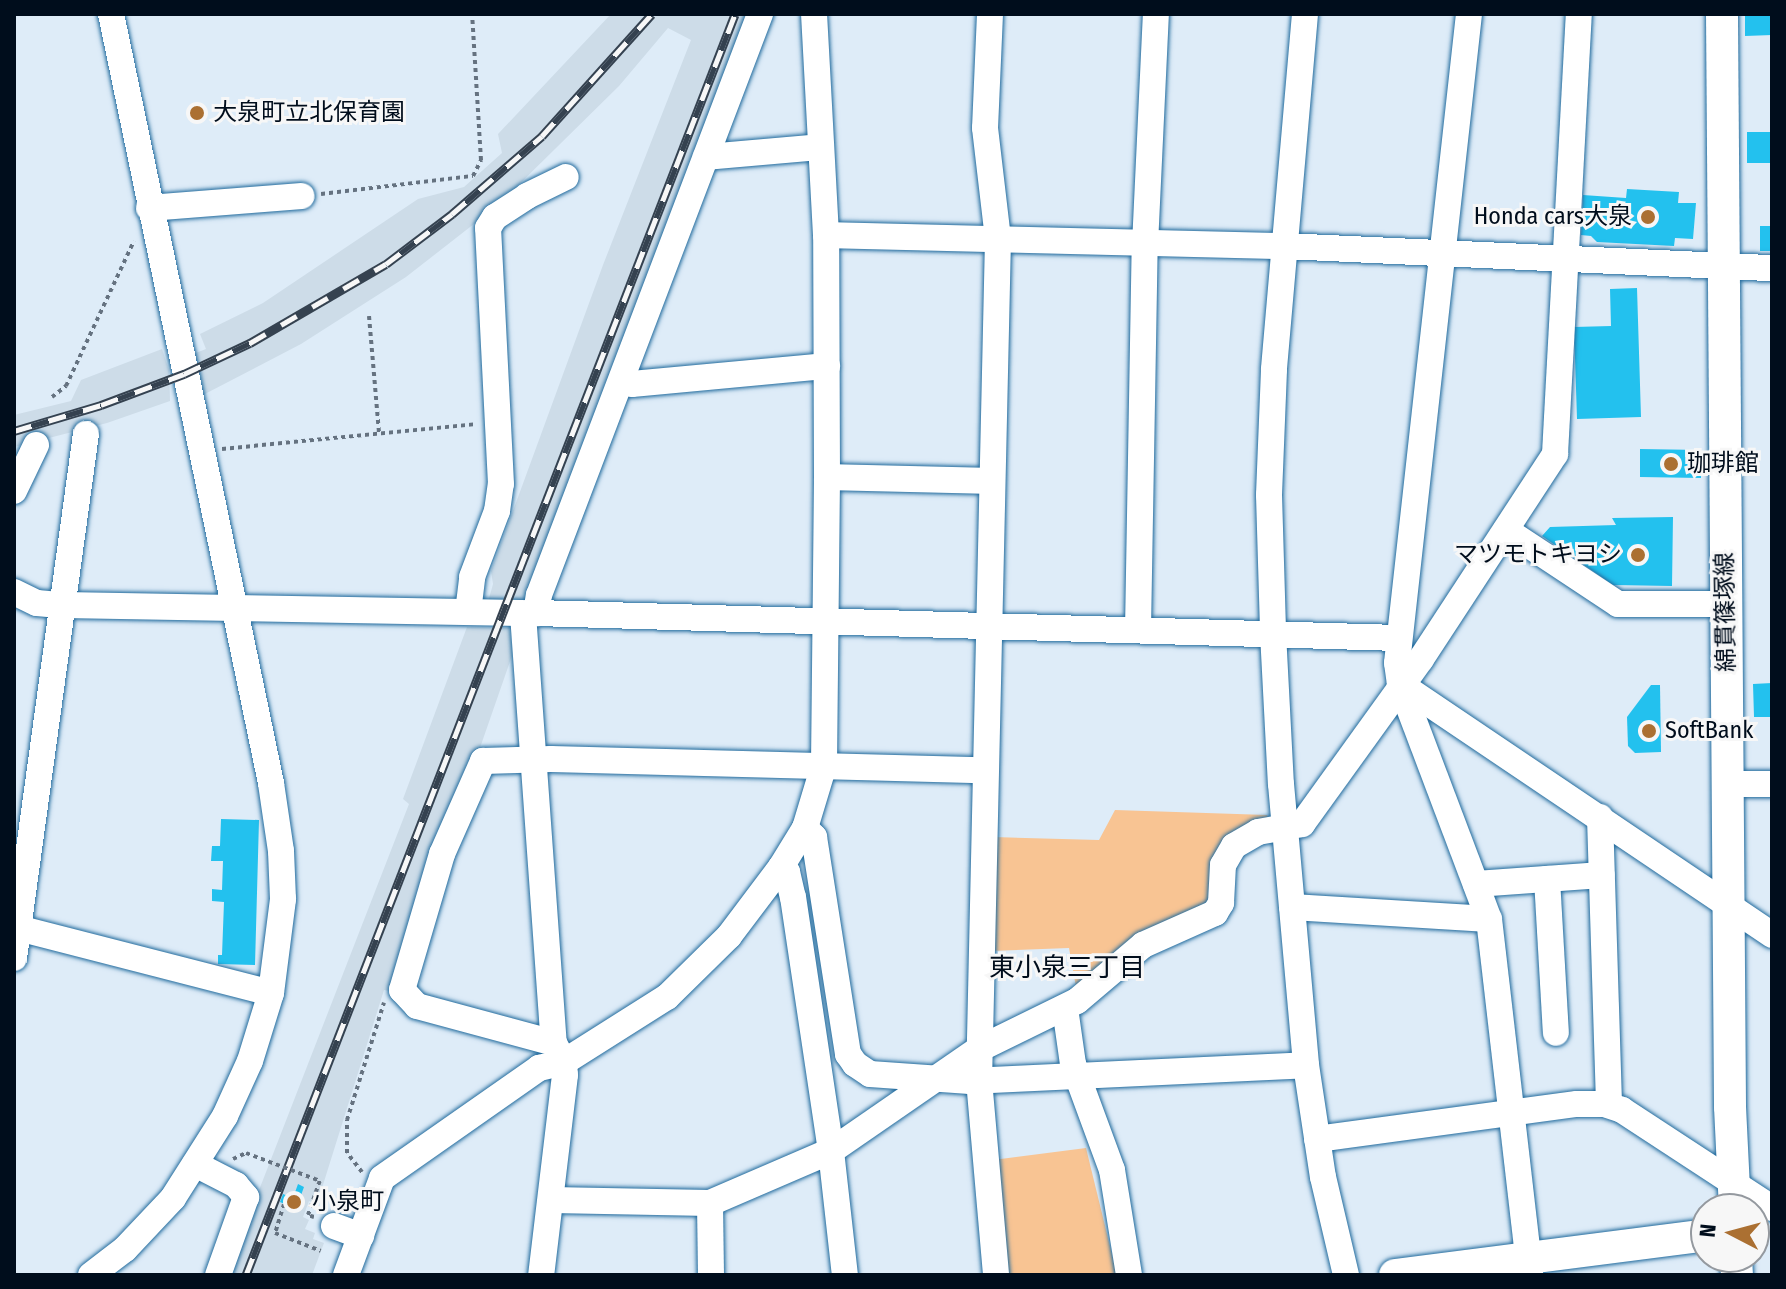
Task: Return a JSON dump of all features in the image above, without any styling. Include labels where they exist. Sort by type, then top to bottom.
[{"type":"main road","name":"綿貫篠塚線","points":[[1722,14],[1734,1193]]},
{"type":"main road","points":[[1395,1275],[1529,1267],[1690,1238]]},
{"type":"street","points":[[91,1275],[125,1249],[173,1198],[237,1092],[271,993],[281,923],[281,851],[271,783],[111,14]]},
{"type":"street","points":[[541,1275],[551,1200],[559,1052],[532,760],[529,613],[539,595],[622,381],[760,14]]},
{"type":"street","points":[[346,1275],[382,1178],[559,1052],[667,997],[729,936],[781,867],[805,828],[824,765],[826,235],[814,14]]},
{"type":"street","points":[[990,14],[984,83],[985,128],[998,239],[979,1080],[996,1275]]},
{"type":"street","points":[[1138,630],[1145,245],[1156,14]]},
{"type":"street","points":[[1305,14],[1284,246],[1269,495],[1273,633],[1306,1065],[1317,1139],[1346,1275]]},
{"type":"street","points":[[1469,14],[1397,663],[1400,684],[1489,919],[1529,1267]]},
{"type":"street","points":[[551,1200],[710,1203],[831,1151],[979,1049],[1065,1008],[1143,945],[1215,913],[1221,903],[1223,865],[1234,846],[1258,832],[1302,824],[1400,684],[1421,659],[1555,454],[1579,14]]},
{"type":"street","points":[[706,157],[821,147]]},
{"type":"street","points":[[468,612],[472,577],[497,511],[501,484],[488,228],[495,217],[551,182],[566,177]]},
{"type":"street","points":[[152,220],[302,196]]},
{"type":"street","points":[[826,235],[1284,246],[1772,268]]},
{"type":"street","points":[[622,381],[632,384],[827,366]]},
{"type":"street","points":[[14,958],[86,434]]},
{"type":"street","points":[[14,491],[36,445]]},
{"type":"street","points":[[827,477],[992,481]]},
{"type":"street","points":[[1506,530],[1618,604],[1726,604]]},
{"type":"street","points":[[14,592],[37,603],[62,605],[529,613],[1399,638]]},
{"type":"street","points":[[1400,684],[1772,935]]},
{"type":"street","points":[[559,1052],[417,1006],[404,996],[402,990],[442,854],[479,766],[490,759],[985,770]]},
{"type":"street","points":[[1728,784],[1772,784]]},
{"type":"street","points":[[1600,817],[1609,1105]]},
{"type":"street","points":[[805,828],[814,837],[848,1054],[855,1064],[870,1074],[979,1080],[1306,1065]]},
{"type":"street","points":[[781,867],[787,872],[802,954],[831,1151],[845,1275]]},
{"type":"street","points":[[1476,884],[1602,875]]},
{"type":"street","points":[[1547,879],[1556,1033]]},
{"type":"street","points":[[1292,907],[1489,919]]},
{"type":"street","points":[[16,928],[271,993]]},
{"type":"street","points":[[802,954],[831,946]]},
{"type":"street","points":[[1065,1008],[1077,1076],[1112,1170],[1129,1275]]},
{"type":"street","points":[[1317,1139],[1577,1104],[1609,1105],[1622,1110],[1731,1193]]},
{"type":"street","points":[[195,1164],[236,1185],[246,1197],[218,1275]]},
{"type":"street","points":[[710,1203],[711,1275]]},
{"type":"street","points":[[334,1226],[361,1236]]},
{"type":"path","points":[[302,196],[473,176],[481,160],[472,14]]},
{"type":"path","points":[[52,397],[66,386],[134,241],[152,220]]},
{"type":"path","points":[[369,316],[379,434]]},
{"type":"path","points":[[200,452],[498,422]]},
{"type":"path","points":[[347,1153],[348,1112],[385,1001],[404,996]]},
{"type":"path","points":[[246,1153],[320,1181],[311,1208]]},
{"type":"path","points":[[284,1204],[275,1233],[321,1251]]},
{"type":"shaded area","points":[[611,14],[752,14],[527,605],[488,602],[493,584],[491,571],[603,265],[691,40],[668,28],[619,86],[497,206],[406,277],[301,344],[201,396],[202,382],[193,354],[206,349],[200,334],[263,303],[418,199],[464,187],[502,153],[498,134]]},
{"type":"shaded area","points":[[162,349],[169,370],[170,401],[107,423],[14,447],[14,415],[71,401],[81,380]]},
{"type":"shaded area","points":[[467,627],[509,628],[513,653],[395,992],[384,990],[317,1204],[309,1201],[303,1217],[309,1220],[305,1229],[315,1233],[313,1239],[324,1243],[312,1275],[226,1275],[409,804],[403,799]]},
{"type":"shaded area","points":[[1115,810],[1267,815],[1269,819],[1246,827],[1213,904],[1076,987],[1069,948],[989,951],[993,837],[1099,840]]},
{"type":"shaded area","points":[[1086,1148],[1117,1275],[1003,1275],[993,1160]]},
{"type":"building","points":[[1745,14],[1772,14],[1772,35],[1745,36]]},
{"type":"building","points":[[1747,132],[1772,132],[1772,163],[1747,163]]},
{"type":"building","points":[[1627,189],[1679,192],[1678,203],[1696,203],[1693,239],[1675,238],[1674,246],[1597,242],[1591,236],[1581,235],[1583,195],[1626,198]]},
{"type":"building","points":[[1760,226],[1772,226],[1772,251],[1760,251]]},
{"type":"building","points":[[1637,288],[1641,417],[1577,419],[1574,327],[1611,326],[1610,289]]},
{"type":"building","name":"珈琲館","points":[[1640,449],[1701,450],[1701,478],[1640,477]]},
{"type":"building","points":[[1673,517],[1672,586],[1613,585],[1542,536],[1550,527],[1616,525],[1612,518]]},
{"type":"building","points":[[1772,683],[1772,717],[1754,717],[1753,684]]},
{"type":"building","points":[[1651,685],[1660,685],[1661,752],[1635,753],[1628,746],[1627,717]]},
{"type":"building","points":[[221,819],[259,820],[255,965],[218,964],[218,955],[222,955],[224,902],[212,901],[212,889],[222,890],[223,861],[211,861],[212,846],[220,846]]},
{"type":"building","points":[[298,1184],[304,1187],[296,1209],[280,1202],[283,1194],[293,1198]]},
{"type":"railway","points":[[14,431],[101,405],[184,374],[250,343],[386,264],[452,214],[542,136],[652,14]]},
{"type":"railway","points":[[246,1275],[735,14]]},
{"type":"place","name":"大泉町立北保育園","points":[[197,113]]},
{"type":"place","name":"Honda cars大泉","points":[[1648,217]]},
{"type":"place","name":"珈琲館","points":[[1671,464]]},
{"type":"place","name":"マツモトキヨシ","points":[[1638,555]]},
{"type":"place","name":"SoftBank","points":[[1649,731]]},
{"type":"place","name":"小泉町","points":[[294,1202]]},
{"type":"district","name":"東小泉三丁目","points":[[1067,968]]}]
